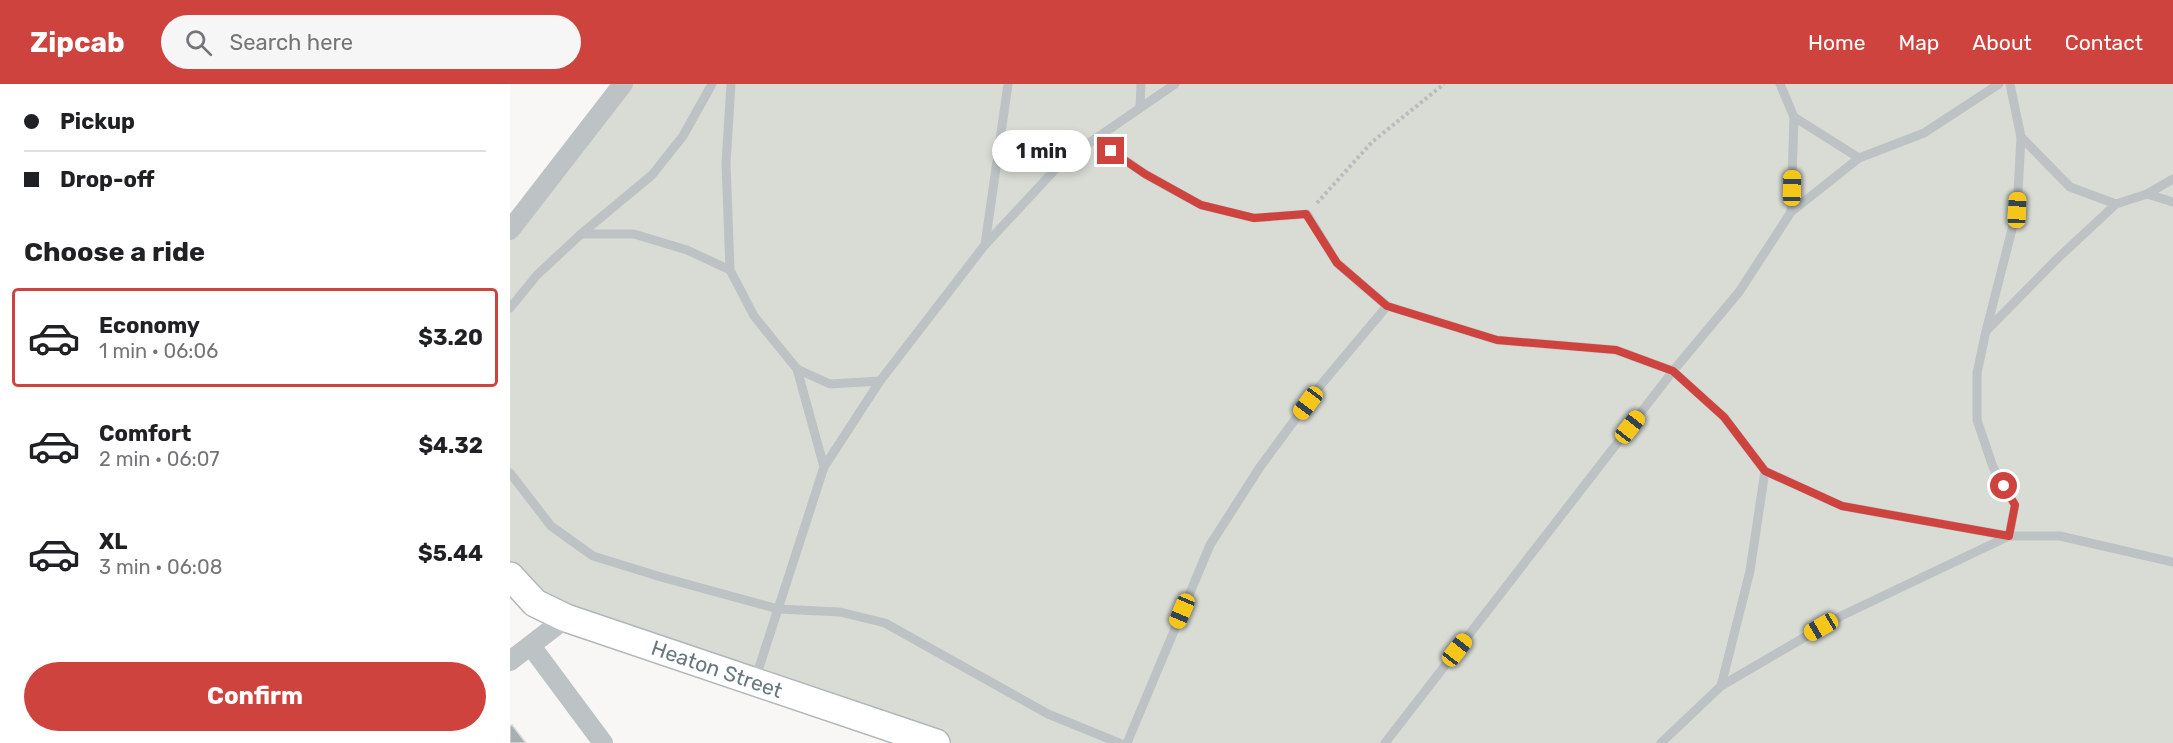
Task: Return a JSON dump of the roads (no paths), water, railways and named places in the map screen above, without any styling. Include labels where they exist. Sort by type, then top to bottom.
[{"type":"street","points":[[511,225],[623,84]]},
{"type":"street","name":"Heaton Street","points":[[510,576],[535,603],[566,618],[936,743]]},
{"type":"street","points":[[510,661],[566,618]]},
{"type":"street","points":[[531,646],[603,743]]},
{"type":"lane","points":[[510,308],[537,275],[581,234],[652,175],[683,136],[712,84]]},
{"type":"lane","points":[[731,84],[726,163],[730,270],[754,316],[797,369],[824,467]]},
{"type":"lane","points":[[984,246],[1008,84]]},
{"type":"lane","points":[[1140,106],[1141,84]]},
{"type":"lane","points":[[755,682],[824,467],[880,381],[984,246],[1063,161],[1175,84]]},
{"type":"lane","points":[[1780,84],[1794,117],[1791,212]]},
{"type":"lane","points":[[1385,743],[1673,371],[1739,292],[1791,212],[1859,158],[1924,133],[1999,84]]},
{"type":"lane","points":[[2009,536],[2015,505],[1994,467],[1977,420],[1977,373],[2017,210],[2021,137],[2010,84]]},
{"type":"lane","points":[[1794,117],[1859,158]]},
{"type":"lane","points":[[2021,137],[2070,187],[2116,204]]},
{"type":"lane","points":[[1095,139],[1145,174],[1201,205],[1254,218],[1306,214],[1337,263],[1387,306],[1497,340],[1616,350],[1673,371],[1724,417],[1765,471],[1842,506],[2009,536],[2060,536],[2173,562]]},
{"type":"lane","points":[[1986,330],[2116,204],[2147,194],[2173,179]]},
{"type":"lane","points":[[2147,194],[2173,202]]},
{"type":"lane","points":[[581,234],[634,234],[687,250],[730,270]]},
{"type":"lane","points":[[1127,743],[1210,545],[1267,458],[1319,387],[1387,306]]},
{"type":"lane","points":[[797,369],[830,384],[880,381]]},
{"type":"lane","points":[[1721,686],[1750,571],[1765,471]]},
{"type":"lane","points":[[510,473],[551,526],[593,556],[778,609],[840,612],[885,623],[1048,714],[1119,743]]},
{"type":"lane","points":[[1661,743],[1721,686],[1841,616],[2009,536]]}]
